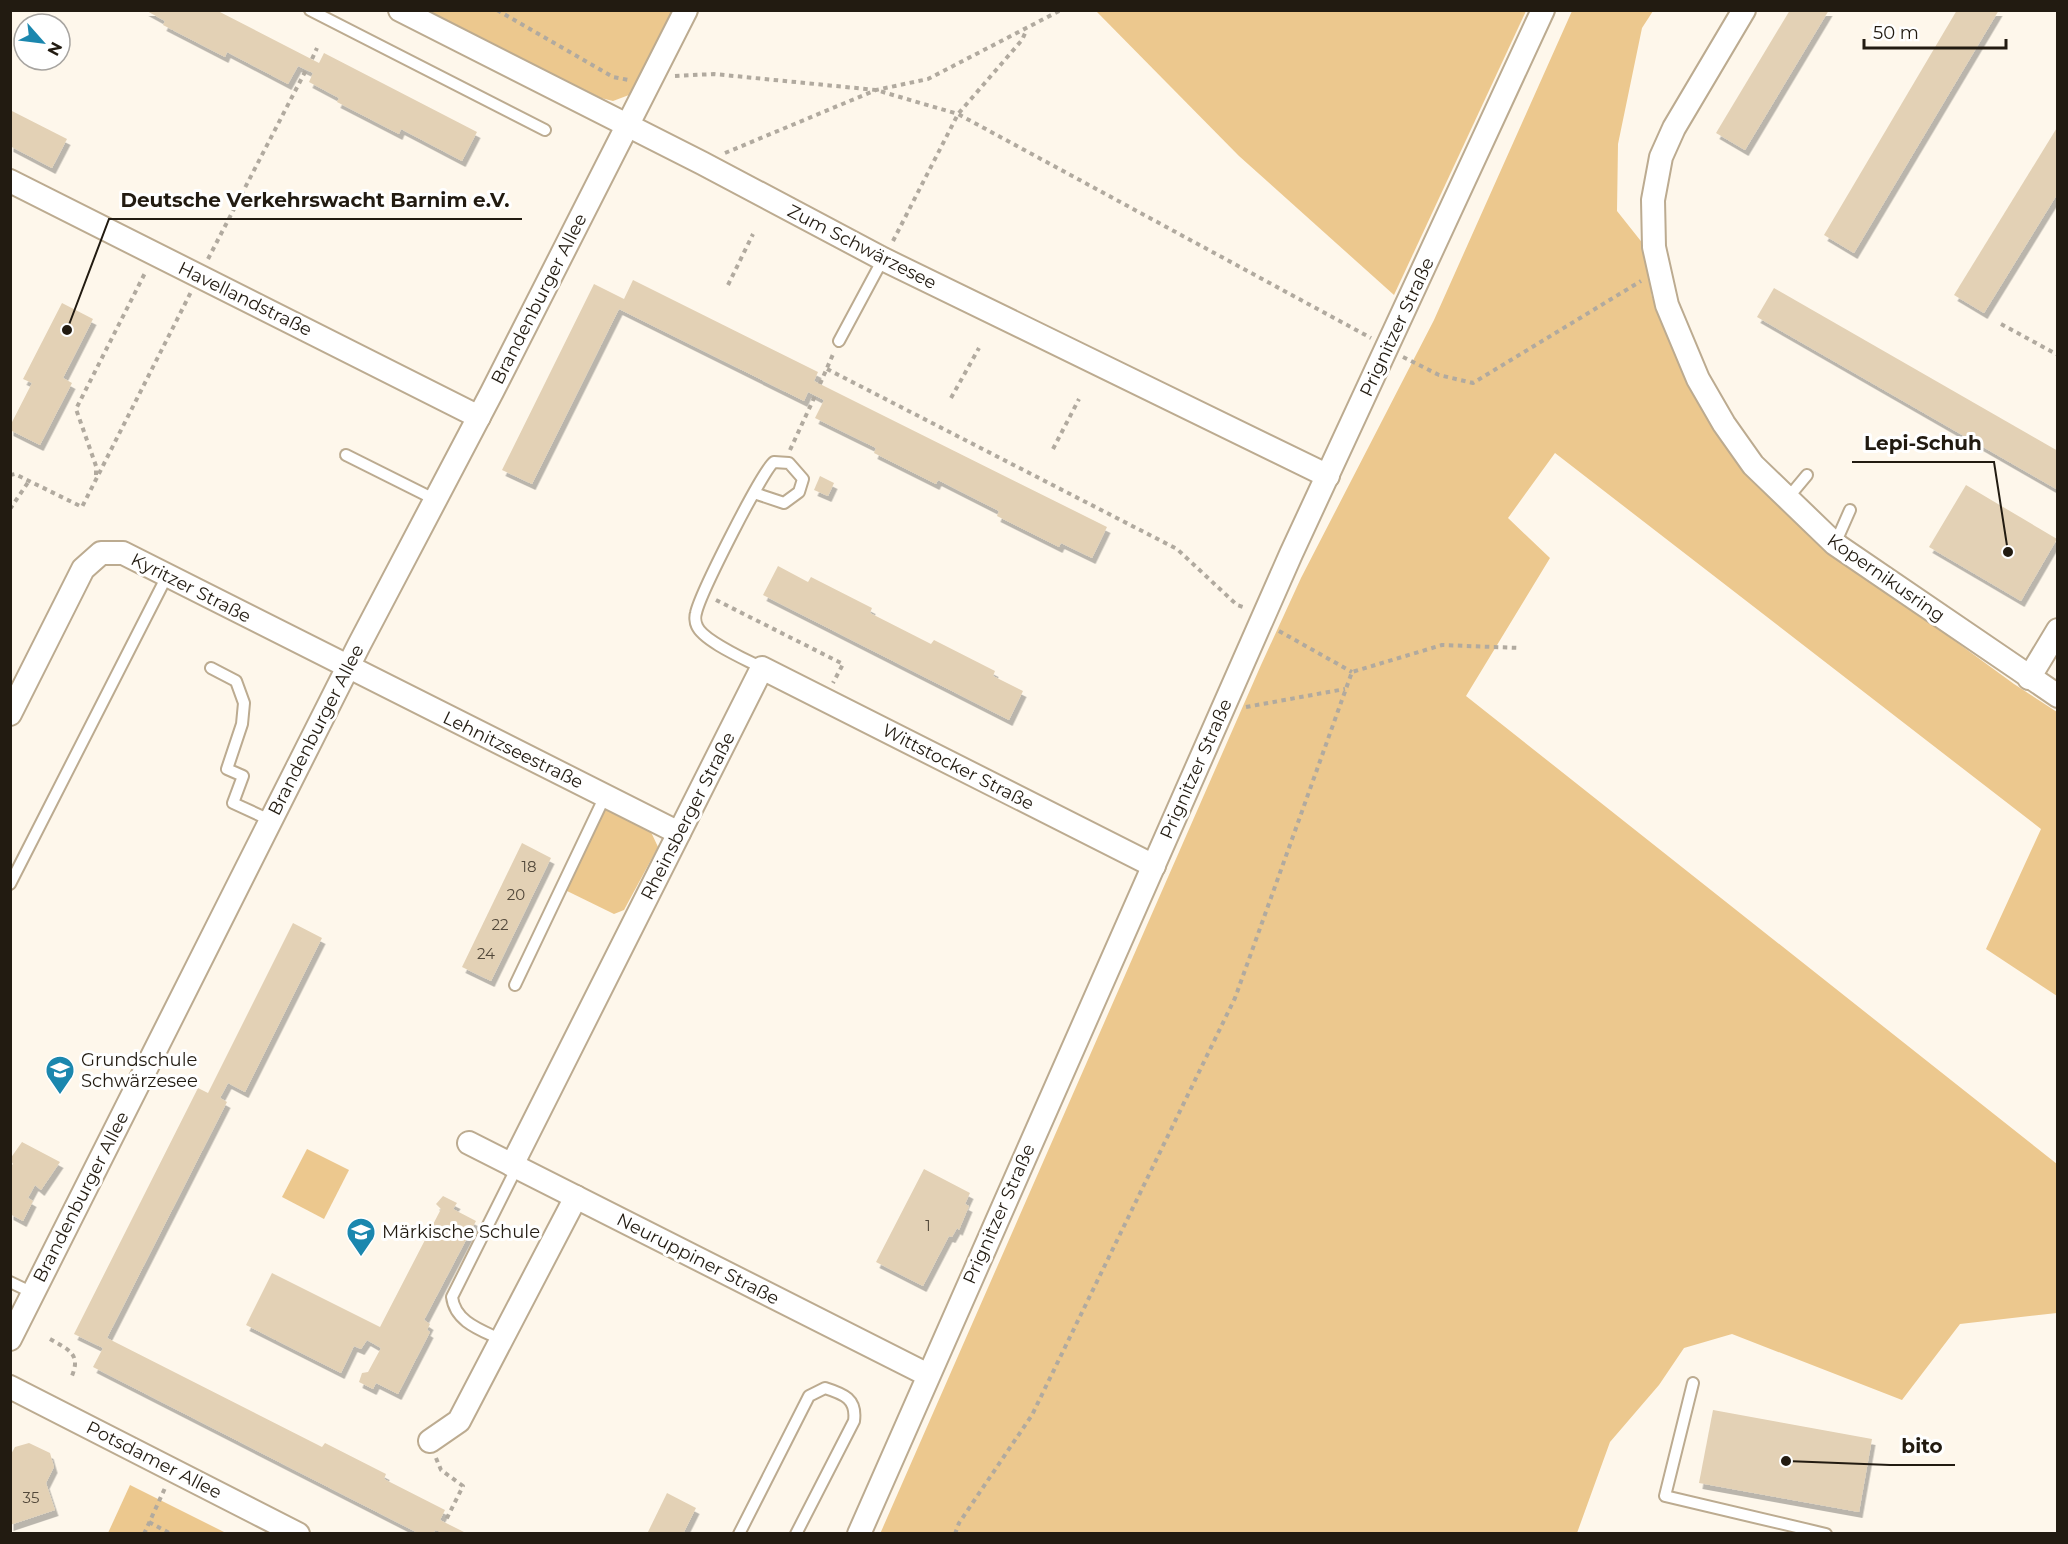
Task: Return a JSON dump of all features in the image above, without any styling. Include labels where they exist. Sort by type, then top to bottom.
[{"type":"street","name":"Zum Schwärzesee","points":[[400,10],[702,163],[883,259],[1328,476]]},
{"type":"street","name":"Brandenburger Allee","points":[[10,1339],[347,668],[479,417],[628,125],[658,80],[686,10]]},
{"type":"street","name":"Prignitzer Straße","points":[[860,1533],[1262,618],[1543,10]]},
{"type":"street","name":"Kopernikusring","points":[[1744,10],[1674,128],[1661,157],[1653,200],[1654,247],[1667,304],[1698,379],[1724,424],[1753,465],[1835,544],[2058,696]]},
{"type":"street","name":"Havellandstraße","points":[[10,181],[479,417]]},
{"type":"street","name":"Kyritzer Straße","points":[[10,714],[83,569],[101,553],[123,553],[347,668]]},
{"type":"street","points":[[2029,678],[2058,630]]},
{"type":"street","name":"Lehnitzseestraße","points":[[347,668],[679,833]]},
{"type":"street","name":"Rheinsberger Straße","points":[[514,1166],[762,668]]},
{"type":"street","name":"Wittstocker Straße","points":[[762,668],[1154,866]]},
{"type":"street","name":"Neuruppiner Straße","points":[[469,1143],[928,1375]]},
{"type":"street","points":[[430,1441],[459,1421],[576,1197]]},
{"type":"street","name":"Potsdamer Allee","points":[[10,1387],[298,1533]]},
{"type":"lane","points":[[313,11],[545,130]]},
{"type":"lane","points":[[839,341],[883,259]]},
{"type":"lane","points":[[346,455],[436,500]]},
{"type":"lane","points":[[754,493],[779,503],[795,497],[801,488],[802,479],[793,466],[784,462],[774,462],[768,466],[754,493],[704,593],[695,613],[696,624],[700,630],[762,668]]},
{"type":"lane","points":[[1787,500],[1807,475]]},
{"type":"lane","points":[[1835,544],[1850,510]]},
{"type":"lane","points":[[10,884],[167,576]]},
{"type":"lane","points":[[211,668],[236,681],[244,703],[242,724],[227,769],[243,776],[232,803],[270,820]]},
{"type":"lane","points":[[515,985],[605,796]]},
{"type":"lane","points":[[502,1340],[468,1323],[453,1308],[452,1296],[514,1166]]},
{"type":"lane","points":[[10,1282],[33,1293]]},
{"type":"lane","points":[[1694,1383],[1665,1496],[1826,1533]]},
{"type":"lane","points":[[739,1533],[809,1396],[825,1388],[841,1393],[852,1401],[856,1409],[854,1421],[796,1533]]},
{"type":"path","points":[[497,10],[613,77],[658,80],[714,74],[876,90],[958,114],[1439,375],[1473,383],[1659,271]]},
{"type":"path","points":[[702,163],[876,90],[928,79],[1061,10]]},
{"type":"path","points":[[883,259],[958,114],[1022,40],[1026,30]]},
{"type":"path","points":[[312,59],[317,48]]},
{"type":"path","points":[[728,285],[753,234]]},
{"type":"path","points":[[96,476],[96,466],[76,409],[154,254]]},
{"type":"path","points":[[2001,324],[2058,355]]},
{"type":"path","points":[[820,384],[839,341]]},
{"type":"path","points":[[951,398],[979,348]]},
{"type":"path","points":[[827,369],[1177,549],[1237,604],[1352,672],[1442,645],[1520,648]]},
{"type":"path","points":[[784,462],[815,396]]},
{"type":"path","points":[[1053,450],[1079,399]]},
{"type":"path","points":[[10,475],[15,474],[82,507]]},
{"type":"path","points":[[10,509],[29,481]]},
{"type":"path","points":[[704,593],[843,664]]},
{"type":"path","points":[[956,1533],[959,1523],[1032,1415],[1235,998],[1352,672]]},
{"type":"path","points":[[1220,712],[1346,688]]},
{"type":"path","points":[[50,1339],[70,1350],[75,1357],[76,1368],[72,1378]]},
{"type":"path","points":[[430,1441],[441,1470],[463,1486],[445,1522]]},
{"type":"path","points":[[144,1533],[173,1470]]},
{"type":"path","points":[[149,1522],[171,1533]]},
{"type":"shaded area","points":[[426,11],[674,11],[629,95],[613,101],[601,98]]},
{"type":"shaded area","points":[[1096,11],[1526,11],[1394,295],[1239,156]]},
{"type":"shaded area","points":[[1572,11],[1653,11],[1642,28],[1618,144],[1617,211],[1644,245],[1652,297],[1680,365],[1722,437],[1881,587],[2014,684],[2057,712],[2057,996],[1986,949],[2041,829],[1555,453],[1508,518],[1550,558],[1466,696],[2057,1164],[2057,1313],[1960,1324],[1902,1400],[1732,1334],[1684,1348],[1659,1385],[1610,1442],[1577,1533],[880,1534],[1261,665],[1301,578],[1434,320]]},
{"type":"shaded area","points":[[604,809],[651,832],[658,847],[624,910],[614,914],[565,890]]},
{"type":"shaded area","points":[[307,1149],[349,1170],[324,1219],[282,1197]]},
{"type":"shaded area","points":[[130,1485],[226,1533],[108,1533]]},
{"type":"building","points":[[145,10],[216,10],[319,63],[324,53],[477,132],[462,161],[401,129],[399,134],[337,102],[339,98],[309,82],[313,73],[298,66],[288,84],[227,52],[225,57],[163,25],[165,21]]},
{"type":"building","points":[[1790,10],[1829,10],[1745,150],[1716,133]]},
{"type":"building","points":[[1957,10],[1999,10],[1854,253],[1824,235]]},
{"type":"building","points":[[10,110],[67,139],[52,168],[10,146]]},
{"type":"building","points":[[2058,126],[2058,193],[1984,313],[1954,295]]},
{"type":"building","points":[[633,280],[818,372],[814,381],[1107,527],[1092,558],[1061,543],[1059,547],[997,516],[999,511],[938,480],[936,484],[874,453],[876,448],[815,418],[824,400],[808,392],[804,401],[619,309],[532,484],[502,470],[594,284],[624,299]]},
{"type":"building","points":[[1774,288],[2058,451],[2058,490],[1757,317]]},
{"type":"building","points":[[62,303],[93,319],[63,378],[72,383],[40,445],[10,430],[10,426],[32,383],[23,379]]},
{"type":"building","points":[[820,476],[834,483],[828,496],[814,490]]},
{"type":"building","points":[[1966,485],[2057,539],[2021,601],[1929,547]]},
{"type":"building","points":[[778,566],[808,582],[811,577],[872,608],[870,613],[931,644],[934,640],[995,671],[993,676],[1023,691],[1009,720],[763,595]]},
{"type":"building","points":[[522,843],[551,858],[491,981],[462,967]]},
{"type":"building","points":[[293,923],[322,938],[245,1092],[228,1083],[220,1098],[227,1102],[107,1338],[322,1447],[325,1443],[386,1474],[384,1479],[445,1510],[440,1520],[468,1534],[443,1534],[435,1530],[433,1534],[420,1534],[93,1367],[103,1348],[74,1334],[198,1088],[208,1093]]},
{"type":"building","points":[[22,1142],[60,1162],[41,1190],[35,1185],[28,1198],[33,1201],[23,1221],[10,1214],[10,1167],[13,1164],[10,1159]]},
{"type":"building","points":[[924,1169],[970,1193],[965,1204],[969,1206],[959,1230],[957,1228],[952,1237],[949,1236],[923,1286],[876,1262]]},
{"type":"building","points":[[443,1196],[457,1203],[453,1209],[476,1221],[424,1320],[430,1324],[427,1330],[430,1332],[398,1394],[376,1383],[373,1389],[359,1382],[362,1373],[368,1372],[381,1348],[367,1340],[361,1349],[354,1346],[341,1373],[246,1325],[272,1273],[380,1327],[441,1209],[436,1204]]},
{"type":"building","points":[[1713,1410],[1872,1439],[1859,1512],[1699,1483]]},
{"type":"building","points":[[29,1443],[50,1453],[54,1467],[46,1483],[55,1510],[10,1525],[10,1456],[15,1447]]},
{"type":"building","points":[[667,1493],[696,1508],[683,1534],[647,1534]]},
{"type":"place","name":"Deutsche Verkehrswacht Barnim e.V.","points":[[67,330]]},
{"type":"place","name":"Lepi-Schuh","points":[[2008,552]]},
{"type":"place","name":"Grundschule Schwärzesee","points":[[60,1096]]},
{"type":"place","name":"Märkische Schule","points":[[361,1258]]},
{"type":"place","name":"bito","points":[[1786,1461]]}]
